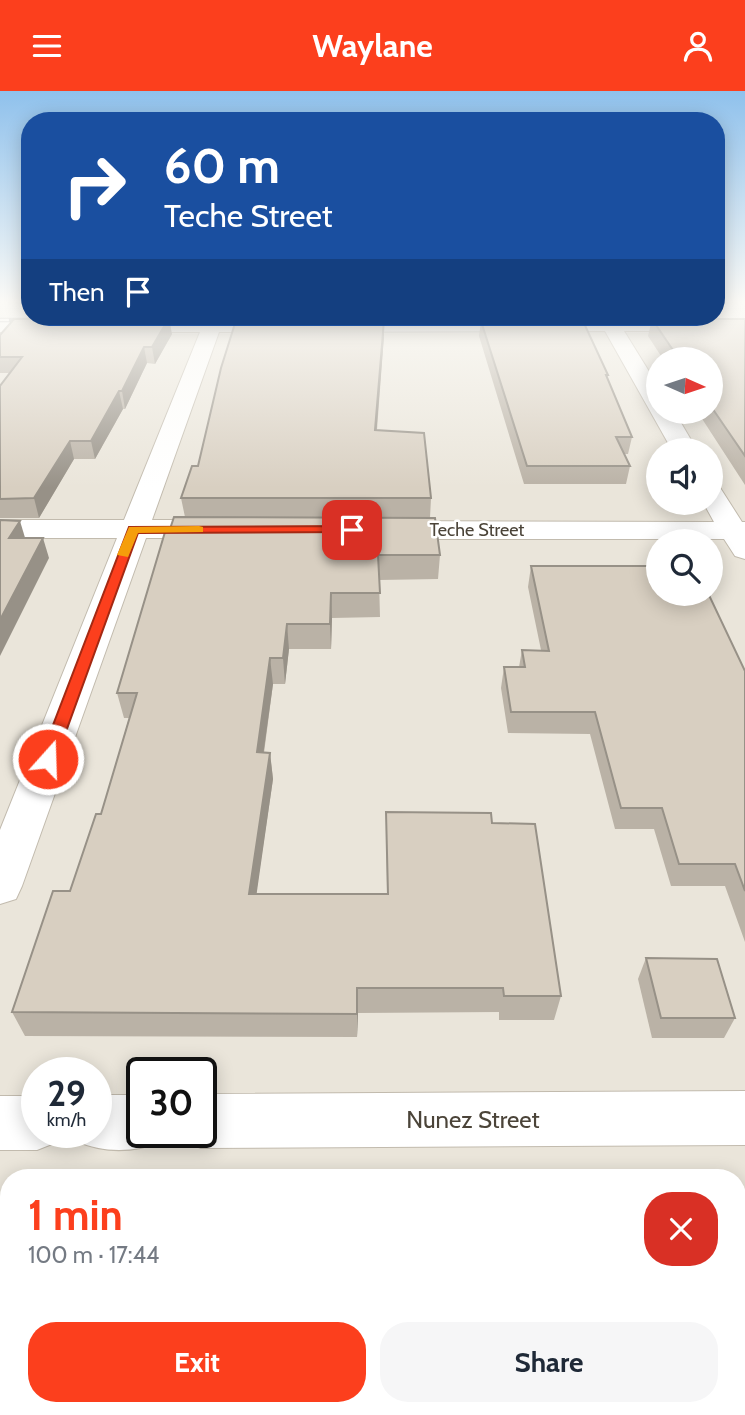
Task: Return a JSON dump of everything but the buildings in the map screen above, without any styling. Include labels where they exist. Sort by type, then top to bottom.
[{"type":"street","points":[[0,886],[196,365]]},
{"type":"street","points":[[634,365],[646,384]]},
{"type":"street","points":[[723,511],[741,537]]},
{"type":"street","points":[[0,530],[245,530]]},
{"type":"street","name":"Teche Street","points":[[357,530],[741,537]]},
{"type":"street","name":"Nunez Street","points":[[217,1121],[745,1118]]},
{"type":"street","points":[[0,1123],[21,1122]]},
{"type":"shaded area","points":[[0,365],[646,365],[646,424],[723,424],[723,365],[745,365],[745,1169],[0,1169]]},
{"type":"slow traffic","points":[[124,555],[133,529],[199,529]]},
{"type":"route","points":[[48,759],[133,529],[352,530]]}]
